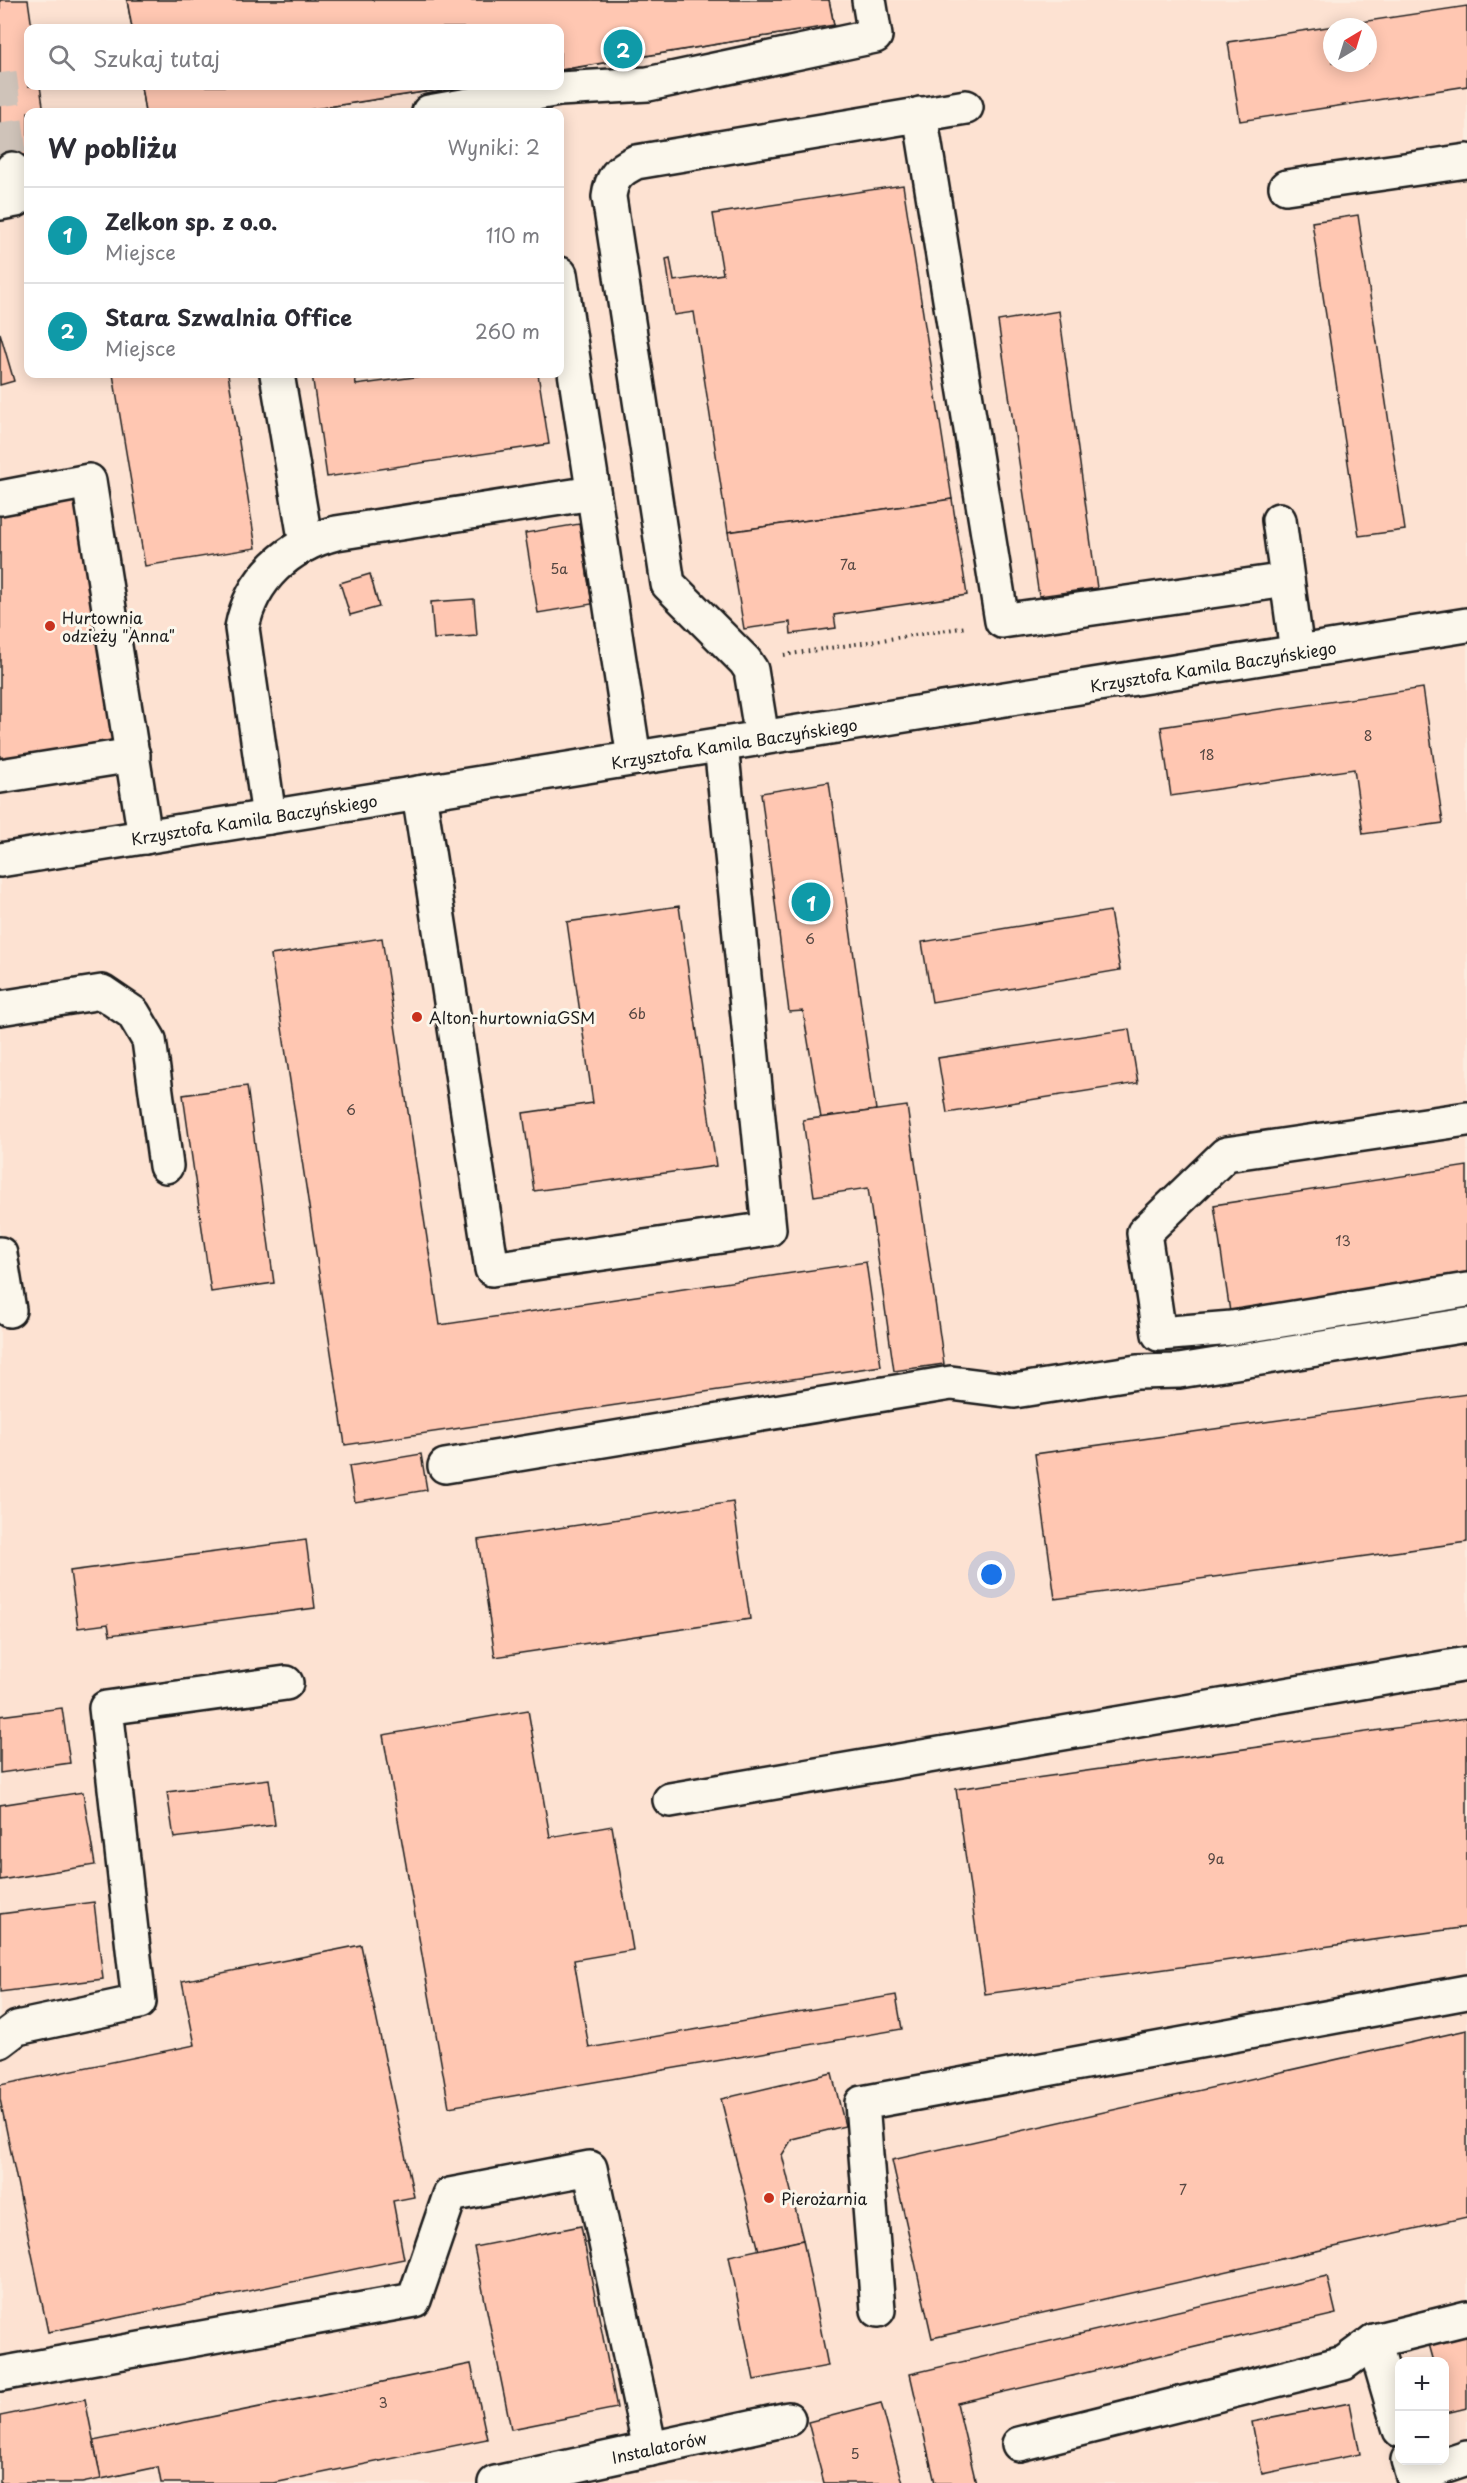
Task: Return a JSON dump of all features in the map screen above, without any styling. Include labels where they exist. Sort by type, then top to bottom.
[{"type":"street","points":[[564,88],[648,84],[875,36],[869,0]]},
{"type":"street","points":[[451,108],[548,90]]},
{"type":"street","points":[[762,738],[751,670],[745,661],[668,584],[609,197],[610,186],[615,175],[636,162],[966,107]]},
{"type":"street","points":[[920,114],[1002,621],[1287,580]]},
{"type":"street","points":[[1286,187],[1467,161]]},
{"type":"street","points":[[564,301],[634,758]]},
{"type":"street","points":[[278,378],[306,544]]},
{"type":"street","points":[[0,498],[89,481],[145,837]]},
{"type":"street","points":[[269,817],[242,628],[246,608],[265,576],[282,560],[306,544],[317,538],[336,533],[593,494]]},
{"type":"street","points":[[1279,520],[1298,652]]},
{"type":"street","name":"Krzysztofa Kamila Baczyńskiego","points":[[0,860],[1467,625]]},
{"type":"street","points":[[419,793],[492,1269],[769,1229],[721,744]]},
{"type":"street","points":[[0,776],[133,755]]},
{"type":"street","points":[[0,1008],[102,992],[133,1013],[149,1040],[166,1166]]},
{"type":"street","points":[[1467,1119],[1226,1155],[1144,1233],[1159,1334],[1232,1328],[1467,1290]]},
{"type":"street","points":[[0,1254],[9,1310]]},
{"type":"street","points":[[445,1466],[951,1383],[1014,1391],[1137,1372],[1179,1371],[1467,1325]]},
{"type":"street","points":[[670,1800],[1467,1664]]},
{"type":"street","points":[[0,2042],[16,2028],[139,2002],[106,1708],[286,1683]]},
{"type":"street","points":[[878,2310],[862,2103],[1467,1992]]},
{"type":"street","points":[[0,2374],[414,2300],[450,2195],[590,2168],[650,2449]]},
{"type":"street","points":[[1019,2444],[1344,2363],[1374,2341],[1467,2318]]},
{"type":"street","points":[[1374,2341],[1395,2413]]},
{"type":"street","name":"Instalatorów","points":[[495,2483],[788,2419]]},
{"type":"street","points":[[1449,2464],[1467,2458]]},
{"type":"street","points":[[1410,2465],[1413,2476],[1446,2465]]},
{"type":"path","points":[[745,661],[1002,621]]},
{"type":"shaded area","points":[[0,0],[1467,0],[1467,2483],[0,2483]]},
{"type":"building","points":[[0,0],[28,0],[31,24],[24,24],[24,90],[41,90],[43,108],[24,108],[24,167],[0,171]]},
{"type":"building","points":[[127,0],[829,0],[834,25],[564,69],[564,24],[131,24]]},
{"type":"building","points":[[127,0],[829,0],[834,25],[564,69],[564,24],[131,24]]},
{"type":"building","points":[[1467,6],[1467,86],[1240,121],[1228,42],[1323,28],[1323,72],[1377,72],[1377,20]]},
{"type":"building","points":[[142,90],[436,90],[321,108],[144,108]]},
{"type":"building","points":[[142,90],[436,90],[321,108],[144,108]]},
{"type":"building","points":[[903,185],[952,499],[728,532],[694,312],[674,315],[666,259],[670,258],[674,281],[723,274],[713,214]]},
{"type":"building","points":[[1358,215],[1405,530],[1359,536],[1312,222]]},
{"type":"building","points":[[1059,311],[1097,588],[1039,596],[998,321]]},
{"type":"building","points":[[0,333],[14,381],[0,385]]},
{"type":"building","points":[[114,378],[229,378],[256,548],[145,566]]},
{"type":"building","points":[[313,378],[355,378],[356,385],[408,378],[539,378],[549,444],[327,477]]},
{"type":"building","name":"Hurtownia odzieży \"Anna\"","points":[[78,499],[119,739],[0,759],[0,513]]},
{"type":"building","points":[[952,499],[967,595],[834,615],[836,628],[791,634],[790,622],[744,629],[728,532]]},
{"type":"building","points":[[579,524],[592,604],[538,613],[525,533]]},
{"type":"building","points":[[370,574],[379,607],[350,615],[340,583]]},
{"type":"building","points":[[474,599],[477,636],[434,639],[431,602]]},
{"type":"building","points":[[1423,688],[1443,823],[1363,834],[1354,769],[1171,796],[1161,727]]},
{"type":"building","points":[[829,782],[876,1110],[821,1118],[803,1011],[789,1012],[761,793]]},
{"type":"building","points":[[679,906],[716,1166],[534,1191],[523,1113],[593,1103],[567,922]]},
{"type":"building","points":[[1110,911],[1120,970],[932,1002],[922,942]]},
{"type":"building","points":[[382,938],[440,1325],[866,1262],[881,1366],[345,1445],[271,955]]},
{"type":"building","points":[[1129,1029],[1138,1083],[947,1113],[938,1058]]},
{"type":"building","points":[[247,1086],[274,1283],[211,1292],[183,1095]]},
{"type":"building","points":[[907,1106],[944,1364],[894,1371],[868,1188],[814,1196],[803,1120]]},
{"type":"building","points":[[1467,1166],[1467,1275],[1230,1312],[1214,1205]]},
{"type":"building","points":[[1467,1394],[1467,1542],[1055,1599],[1035,1454]]},
{"type":"building","points":[[421,1454],[427,1490],[355,1502],[349,1466]]},
{"type":"building","points":[[733,1502],[750,1619],[495,1657],[478,1540]]},
{"type":"building","points":[[306,1540],[315,1608],[110,1635],[108,1624],[78,1628],[70,1571]]},
{"type":"building","points":[[62,1708],[70,1763],[0,1773],[0,1716]]},
{"type":"building","points":[[528,1710],[550,1837],[612,1826],[633,1950],[574,1960],[589,2048],[896,1995],[902,2029],[449,2107],[383,1735]]},
{"type":"building","points":[[1467,1718],[1467,1927],[985,1994],[956,1789]]},
{"type":"building","points":[[269,1779],[275,1825],[174,1838],[167,1792]]},
{"type":"building","points":[[83,1792],[95,1865],[0,1880],[0,1805]]},
{"type":"building","points":[[94,1902],[103,1979],[0,1992],[0,1914]]},
{"type":"building","points":[[361,1945],[414,2197],[393,2201],[404,2259],[48,2332],[0,2099],[0,2085],[195,2045],[182,1981]]},
{"type":"building","points":[[1467,2030],[1467,2217],[932,2338],[892,2160]]},
{"type":"building","name":"Pierożarnia","points":[[832,2073],[845,2126],[792,2139],[782,2155],[803,2240],[759,2251],[721,2099]]},
{"type":"building","points":[[581,2226],[617,2408],[511,2429],[474,2247]]},
{"type":"building","points":[[803,2240],[828,2366],[754,2380],[729,2256]]},
{"type":"building","points":[[1327,2276],[1336,2314],[957,2403],[976,2483],[935,2483],[910,2374]]},
{"type":"building","points":[[1467,2335],[1467,2408],[1449,2412],[1449,2357],[1433,2357],[1429,2344]]},
{"type":"building","points":[[471,2364],[487,2439],[274,2483],[161,2483],[158,2467],[101,2479],[93,2441]]},
{"type":"building","points":[[85,2399],[101,2479],[82,2483],[0,2483],[0,2416]]},
{"type":"building","points":[[881,2403],[903,2483],[824,2483],[808,2422]]},
{"type":"building","points":[[1350,2403],[1360,2454],[1262,2474],[1252,2422]]},
{"type":"tunnel","points":[[0,73],[12,169]]},
{"type":"place","name":"Stara Szwalnia Office","points":[[623,49]]},
{"type":"place","name":"Hurtownia odzieży \"Anna\"","points":[[50,626]]},
{"type":"place","name":"Zelkon sp. z o.o.","points":[[811,902]]},
{"type":"place","name":"Alton-hurtowniaGSM","points":[[417,1017]]},
{"type":"place","name":"Pierożarnia","points":[[769,2198]]}]
